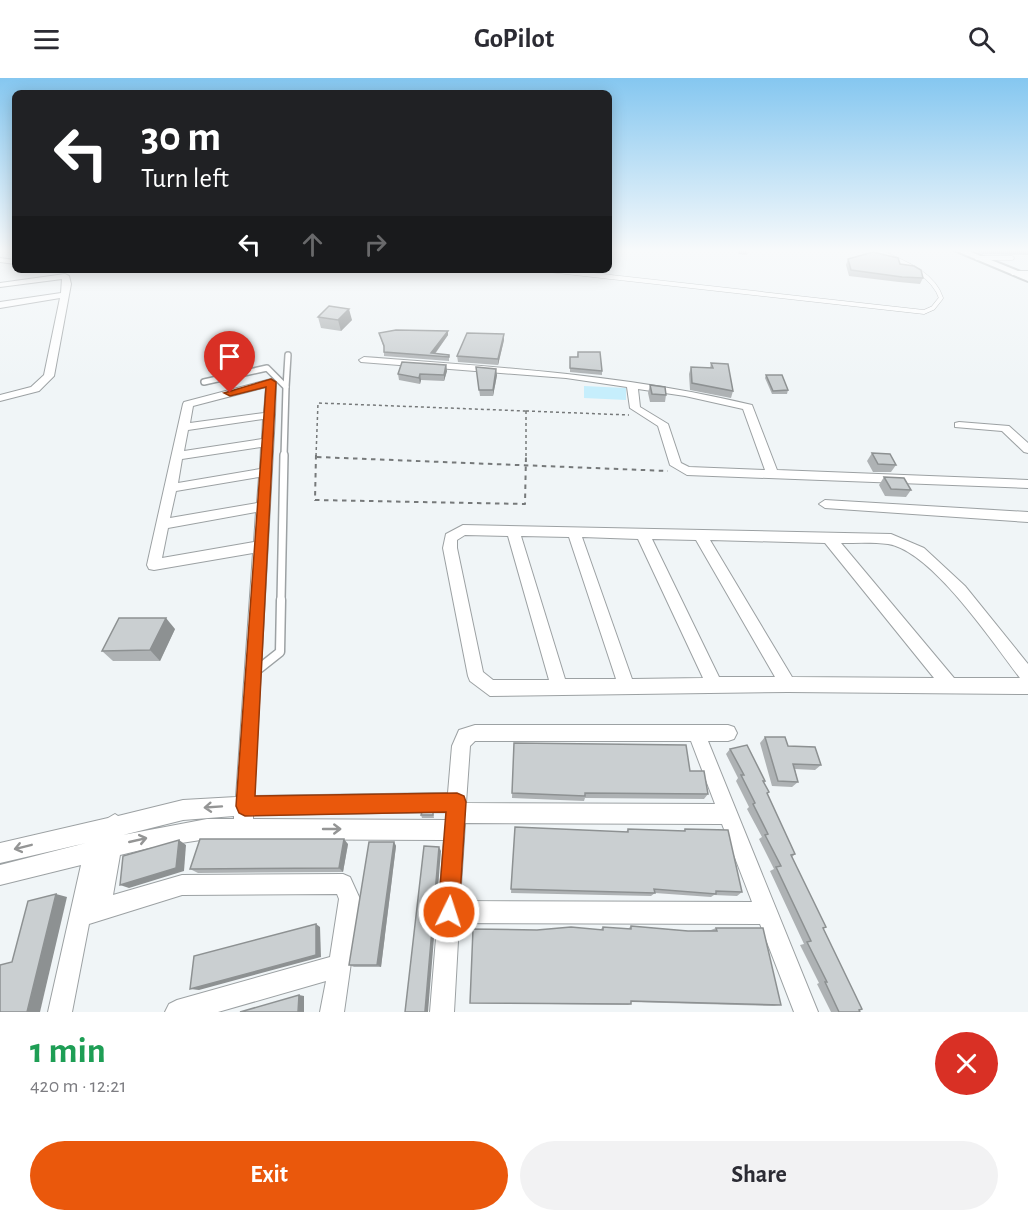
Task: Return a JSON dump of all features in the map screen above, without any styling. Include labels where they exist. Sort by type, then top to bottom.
[{"type":"street","points":[[0,305],[65,295],[50,376],[35,389],[0,398]]},
{"type":"street","points":[[364,360],[566,375],[685,393],[748,407],[772,474]]},
{"type":"street","points":[[243,828],[265,506],[271,382],[188,404],[154,565],[262,546]]},
{"type":"street","points":[[632,385],[635,408],[663,424],[674,460],[680,469],[695,472],[1028,484]]},
{"type":"street","points":[[183,428],[270,415]]},
{"type":"street","points":[[959,425],[1005,428],[1028,449]]},
{"type":"street","points":[[177,456],[268,442]]},
{"type":"street","points":[[170,488],[267,472]]},
{"type":"street","points":[[825,504],[1028,517]]},
{"type":"street","points":[[162,524],[265,506]]},
{"type":"street","points":[[1028,676],[960,590],[919,552],[891,539],[463,530],[450,538],[452,559],[476,676],[490,688],[714,684],[1028,686]]},
{"type":"street","points":[[513,531],[559,687]]},
{"type":"street","points":[[574,533],[627,687]]},
{"type":"street","points":[[643,534],[714,684]]},
{"type":"street","points":[[699,534],[788,684]]},
{"type":"street","points":[[830,539],[951,686]]},
{"type":"street","points":[[696,733],[806,1012]]},
{"type":"street","points":[[441,1012],[462,739],[469,734],[728,733]]},
{"type":"street","points":[[416,829],[419,803]]},
{"type":"street","points":[[0,853],[107,826],[183,810],[245,806],[419,803],[456,815],[728,814]]},
{"type":"street","points":[[0,875],[178,832],[243,828],[416,829],[456,815]]},
{"type":"street","points":[[60,1012],[90,913],[107,826]]},
{"type":"street","points":[[90,913],[182,885],[343,884],[350,899],[332,1012]]},
{"type":"street","points":[[449,912],[766,913]]},
{"type":"street","points":[[177,1012],[339,966]]},
{"type":"lane","points":[[758,294],[924,312],[933,308],[941,298],[940,294]]},
{"type":"lane","points":[[254,672],[280,652],[288,355]]},
{"type":"lane","points":[[204,382],[267,368],[286,387]]},
{"type":"path","points":[[526,411],[525,504],[315,500],[318,403],[647,415]]},
{"type":"path","points":[[316,457],[638,471],[680,469]]},
{"type":"shaded area","points":[[584,386],[626,388],[626,400],[584,398]]},
{"type":"building","points":[[329,306],[349,309],[338,320],[318,317]]},
{"type":"building","points":[[396,330],[448,331],[431,353],[449,355],[449,357],[384,352],[379,333]]},
{"type":"building","points":[[467,333],[504,334],[498,359],[457,356]]},
{"type":"building","points":[[578,352],[600,352],[602,371],[570,368],[570,357],[578,357]]},
{"type":"building","points":[[402,362],[446,365],[444,375],[420,374],[419,378],[398,374]]},
{"type":"building","points":[[711,363],[728,364],[733,391],[692,383],[691,367],[713,368]]},
{"type":"building","points":[[476,367],[496,369],[493,390],[479,390]]},
{"type":"building","points":[[766,375],[782,375],[788,390],[773,391]]},
{"type":"building","points":[[650,385],[665,387],[666,395],[652,394]]},
{"type":"building","points":[[872,453],[890,454],[896,465],[878,464]]},
{"type":"building","points":[[884,477],[904,478],[911,490],[891,489]]},
{"type":"building","points":[[119,618],[166,618],[150,650],[102,651]]},
{"type":"building","points":[[765,737],[785,737],[788,746],[815,747],[821,765],[793,764],[798,782],[778,781]]},
{"type":"building","points":[[514,743],[686,745],[690,771],[704,771],[708,794],[585,793],[585,796],[512,793]]},
{"type":"building","points":[[747,745],[765,781],[763,781],[769,792],[767,793],[795,854],[791,855],[862,1009],[859,1010],[860,1012],[839,1012],[807,942],[811,941],[776,867],[781,866],[765,835],[768,834],[741,775],[744,775],[730,749]]},
{"type":"building","points":[[422,812],[433,812],[433,815],[421,815]]},
{"type":"building","points":[[515,827],[628,832],[628,829],[728,830],[742,892],[716,891],[716,894],[654,889],[655,893],[511,889]]},
{"type":"building","points":[[200,839],[344,839],[339,868],[190,869]]},
{"type":"building","points":[[179,840],[176,868],[120,885],[123,856]]},
{"type":"building","points":[[369,842],[394,842],[377,965],[349,965]]},
{"type":"building","points":[[424,846],[439,847],[426,1012],[405,1012]]},
{"type":"building","points":[[56,894],[27,1012],[0,1012],[0,965],[12,962],[28,901]]},
{"type":"building","points":[[316,924],[316,955],[190,989],[194,956]]},
{"type":"building","points":[[631,926],[688,931],[717,931],[716,928],[763,928],[781,1005],[631,1001],[631,1004],[470,1003],[473,929],[537,930],[571,927],[603,930],[603,927],[631,929]]},
{"type":"building","points":[[299,995],[298,1012],[240,1012]]},
{"type":"route","points":[[230,393],[271,382],[245,806],[457,802],[449,912]]}]
